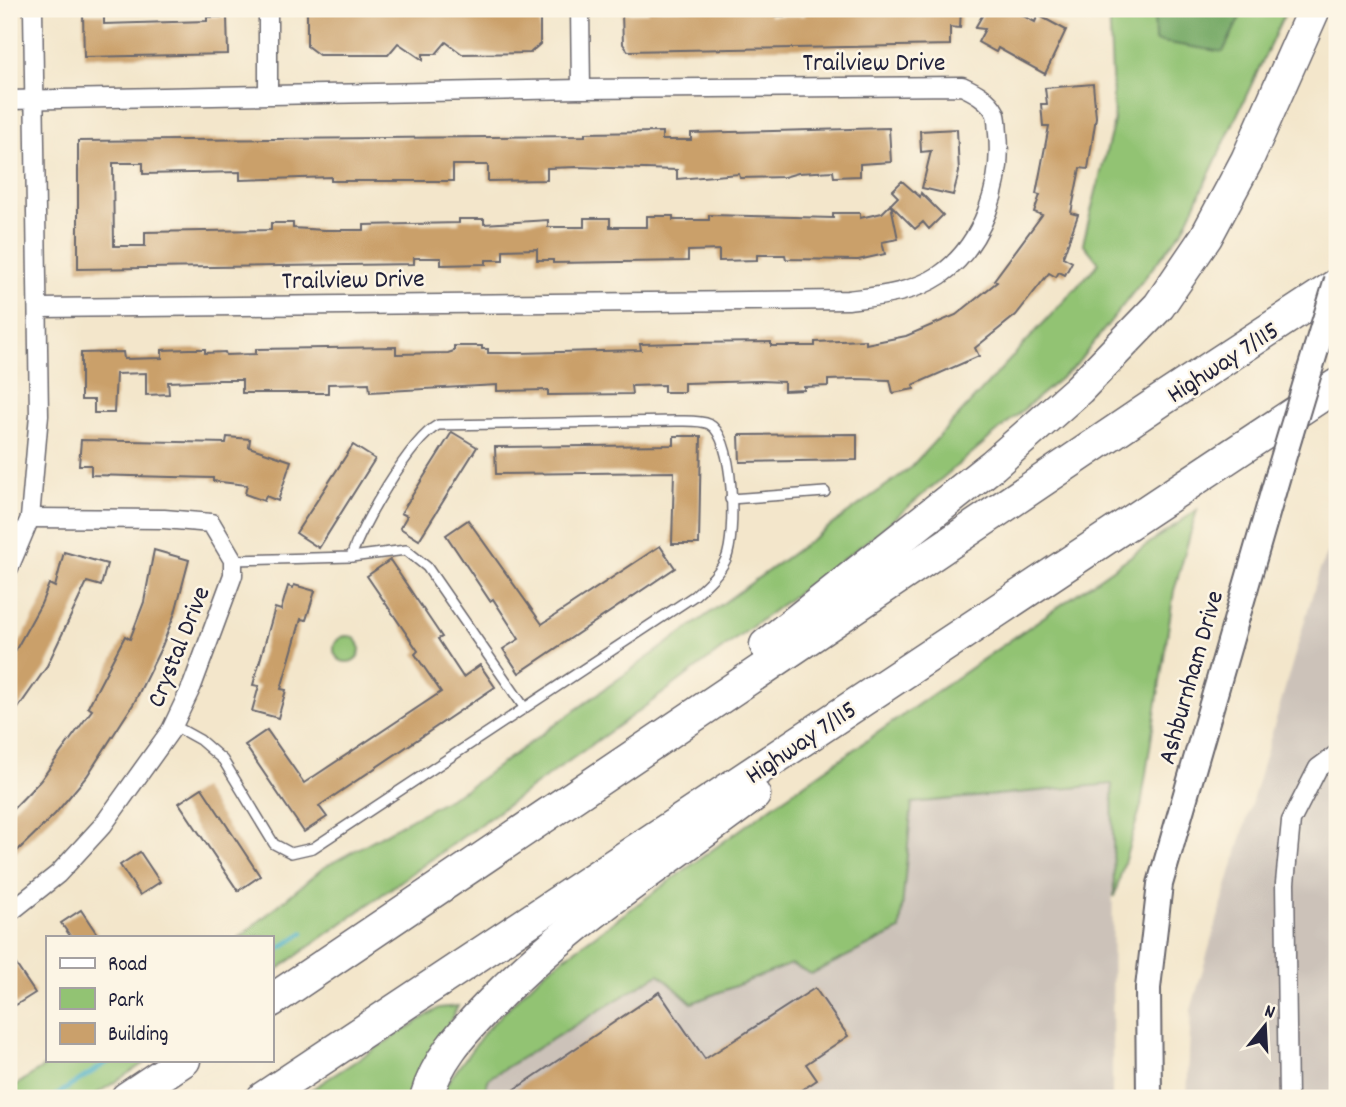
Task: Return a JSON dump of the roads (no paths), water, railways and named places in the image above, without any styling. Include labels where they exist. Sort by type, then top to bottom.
[{"type":"highway","points":[[501,847],[573,780],[722,680],[993,465],[1079,389],[1159,306],[1206,237],[1247,160],[1314,9]]},
{"type":"highway","name":"Highway 7/115","points":[[273,1000],[1137,416],[1337,285]]},
{"type":"highway","name":"Highway 7/115","points":[[263,1098],[1337,385]]},
{"type":"highway","points":[[426,1098],[433,1071],[468,1027],[512,981],[581,919],[833,734],[869,695]]},
{"type":"highway","points":[[127,1098],[181,1062]]},
{"type":"main road","name":"Ashburnham Drive","points":[[1149,1098],[1148,988],[1160,884],[1337,280]]},
{"type":"street","points":[[9,568],[30,518],[39,415],[33,9]]},
{"type":"street","points":[[268,9],[268,94]]},
{"type":"street","points":[[580,9],[581,89]]},
{"type":"street","name":"Trailview Drive","points":[[9,100],[581,89],[962,86],[979,93],[995,113],[1000,153],[992,198],[974,241],[940,275],[894,294],[859,298],[39,308]]},
{"type":"street","name":"Crystal Drive","points":[[9,913],[58,874],[103,825],[173,725],[192,686],[233,575],[233,560],[211,523],[164,519],[30,518]]},
{"type":"street","points":[[1288,1098],[1285,883],[1291,821],[1318,768],[1337,754]]},
{"type":"lane","points":[[173,725],[200,740],[223,760],[274,845],[291,853],[313,848],[694,596],[715,576],[726,558],[730,543],[731,470],[726,446],[720,434],[708,423],[622,421],[438,425],[427,431],[416,445],[359,534],[351,557]]},
{"type":"lane","points":[[730,499],[825,492]]},
{"type":"lane","points":[[233,560],[351,557],[406,550],[421,562],[524,707]]},
{"type":"waterway","points":[[273,953],[303,933]]},
{"type":"waterway","points":[[52,1098],[108,1062]]}]
